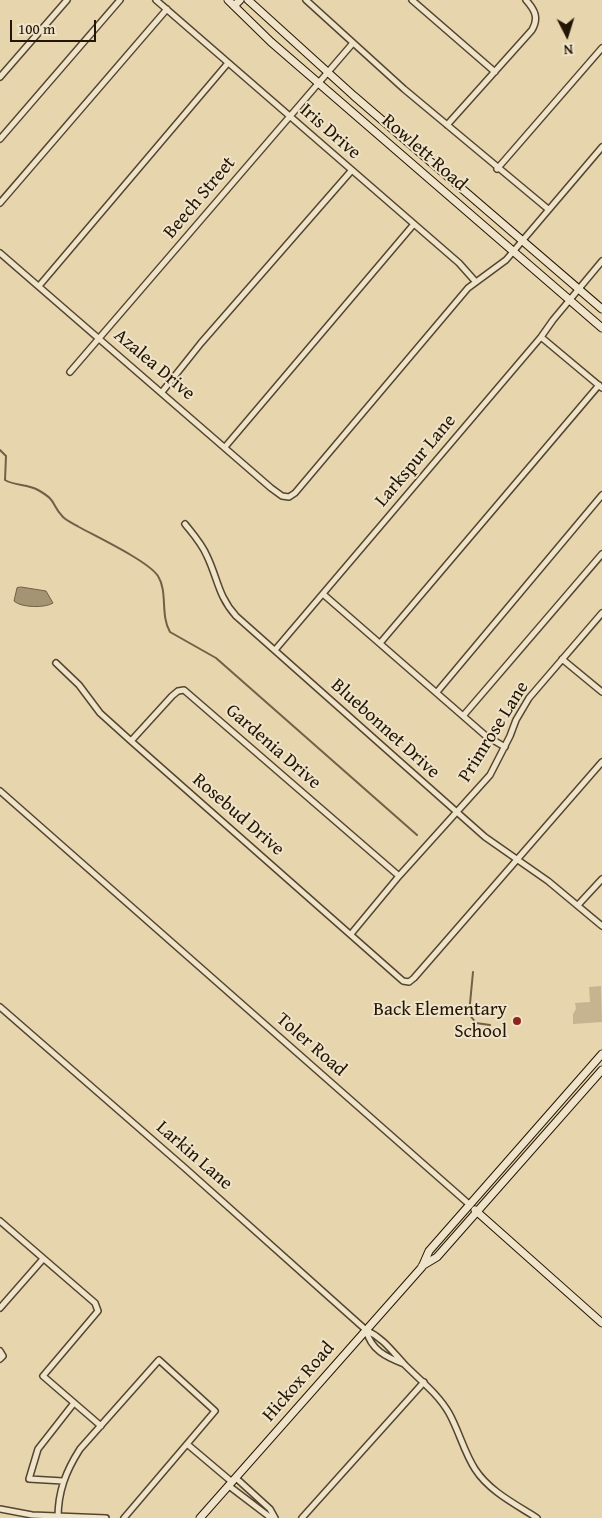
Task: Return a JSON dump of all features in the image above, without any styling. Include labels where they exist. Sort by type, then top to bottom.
[{"type":"street","points":[[0,77],[68,0]]},
{"type":"street","points":[[0,139],[120,0]]},
{"type":"street","name":"Iris Drive","points":[[156,0],[459,263],[475,281]]},
{"type":"street","points":[[231,3],[240,0]]},
{"type":"street","name":"Rowlett Road","points":[[248,0],[521,241],[602,309]]},
{"type":"street","points":[[306,0],[447,126],[548,209]]},
{"type":"street","points":[[412,0],[495,72]]},
{"type":"street","points":[[447,126],[536,24],[535,12],[526,0]]},
{"type":"street","name":"Rowlett Road","points":[[231,3],[265,37],[602,328]]},
{"type":"street","points":[[0,202],[167,9]]},
{"type":"street","name":"Beech Street","points":[[70,372],[353,43]]},
{"type":"street","points":[[497,168],[602,48]]},
{"type":"street","points":[[39,286],[228,63]]},
{"type":"street","points":[[475,281],[501,265],[602,148]]},
{"type":"street","points":[[162,392],[201,343],[352,170]]},
{"type":"street","points":[[225,446],[414,224]]},
{"type":"street","name":"Azalea Drive","points":[[0,253],[225,446],[271,488],[282,496],[289,497],[295,493],[475,281]]},
{"type":"street","name":"Larkspur Lane","points":[[275,650],[541,337],[602,261]]},
{"type":"street","points":[[381,642],[600,387],[541,337]]},
{"type":"street","points":[[437,692],[602,495]]},
{"type":"street","name":"Bluebonnet Drive","points":[[184,524],[201,544],[208,557],[219,592],[226,605],[458,813],[517,861],[548,881],[602,926]]},
{"type":"street","points":[[463,716],[602,554]]},
{"type":"street","points":[[323,594],[381,642],[463,716],[494,742],[505,747]]},
{"type":"street","name":"Primrose Lane","points":[[351,934],[399,876],[458,813],[490,775],[505,747],[516,720],[529,698],[602,613]]},
{"type":"street","points":[[562,659],[602,692]]},
{"type":"street","name":"Rosebud Drive","points":[[56,663],[80,685],[100,713],[130,741],[403,981],[409,982],[414,978],[517,861]]},
{"type":"street","name":"Gardenia Drive","points":[[130,741],[172,696],[178,691],[184,690],[399,876]]},
{"type":"street","points":[[517,861],[602,762]]},
{"type":"street","name":"Toler Road","points":[[0,791],[602,1323]]},
{"type":"street","points":[[578,905],[602,878]]},
{"type":"street","name":"Larkin Lane","points":[[0,1007],[193,1175],[366,1330]]},
{"type":"street","name":"Hickox Road","points":[[422,1267],[429,1251],[602,1054]]},
{"type":"street","name":"Hickox Road","points":[[200,1518],[422,1267],[437,1257],[584,1090],[585,1085],[602,1068]]},
{"type":"street","points":[[567,1094],[574,1100]]},
{"type":"street","points":[[0,1221],[95,1303],[98,1311],[43,1376],[101,1426]]},
{"type":"street","points":[[0,1308],[43,1259]]},
{"type":"street","points":[[366,1330],[368,1341],[383,1355],[405,1364]]},
{"type":"street","points":[[366,1330],[377,1335],[390,1346],[424,1382],[448,1412],[475,1469],[498,1494],[537,1518]]},
{"type":"street","points":[[0,1351],[3,1356],[0,1359]]},
{"type":"street","points":[[58,1517],[57,1504],[63,1480],[80,1449],[159,1360],[215,1411],[124,1518]]},
{"type":"street","points":[[302,1518],[424,1382]]},
{"type":"street","points":[[63,1480],[29,1479],[38,1449],[74,1403]]},
{"type":"street","points":[[187,1444],[271,1518]]},
{"type":"street","points":[[232,1482],[270,1509],[275,1518]]},
{"type":"street","points":[[0,1509],[32,1515],[106,1518]]},
{"type":"shaded area","points":[[17,588],[46,591],[53,603],[45,606],[34,606],[17,603],[14,601]]},
{"type":"shaded area","points":[[601,986],[602,1022],[573,1024],[573,1014],[576,1009],[575,1003],[590,1002],[589,987]]},
{"type":"waterway","points":[[0,450],[6,456],[5,480],[34,488],[52,500],[59,513],[66,520],[144,563],[158,576],[161,582],[165,618],[170,632],[216,658],[417,835]]},
{"type":"waterway","points":[[473,972],[469,1014],[476,1023],[490,1025]]},
{"type":"place","name":"Back Elementary School","points":[[517,1021]]}]
